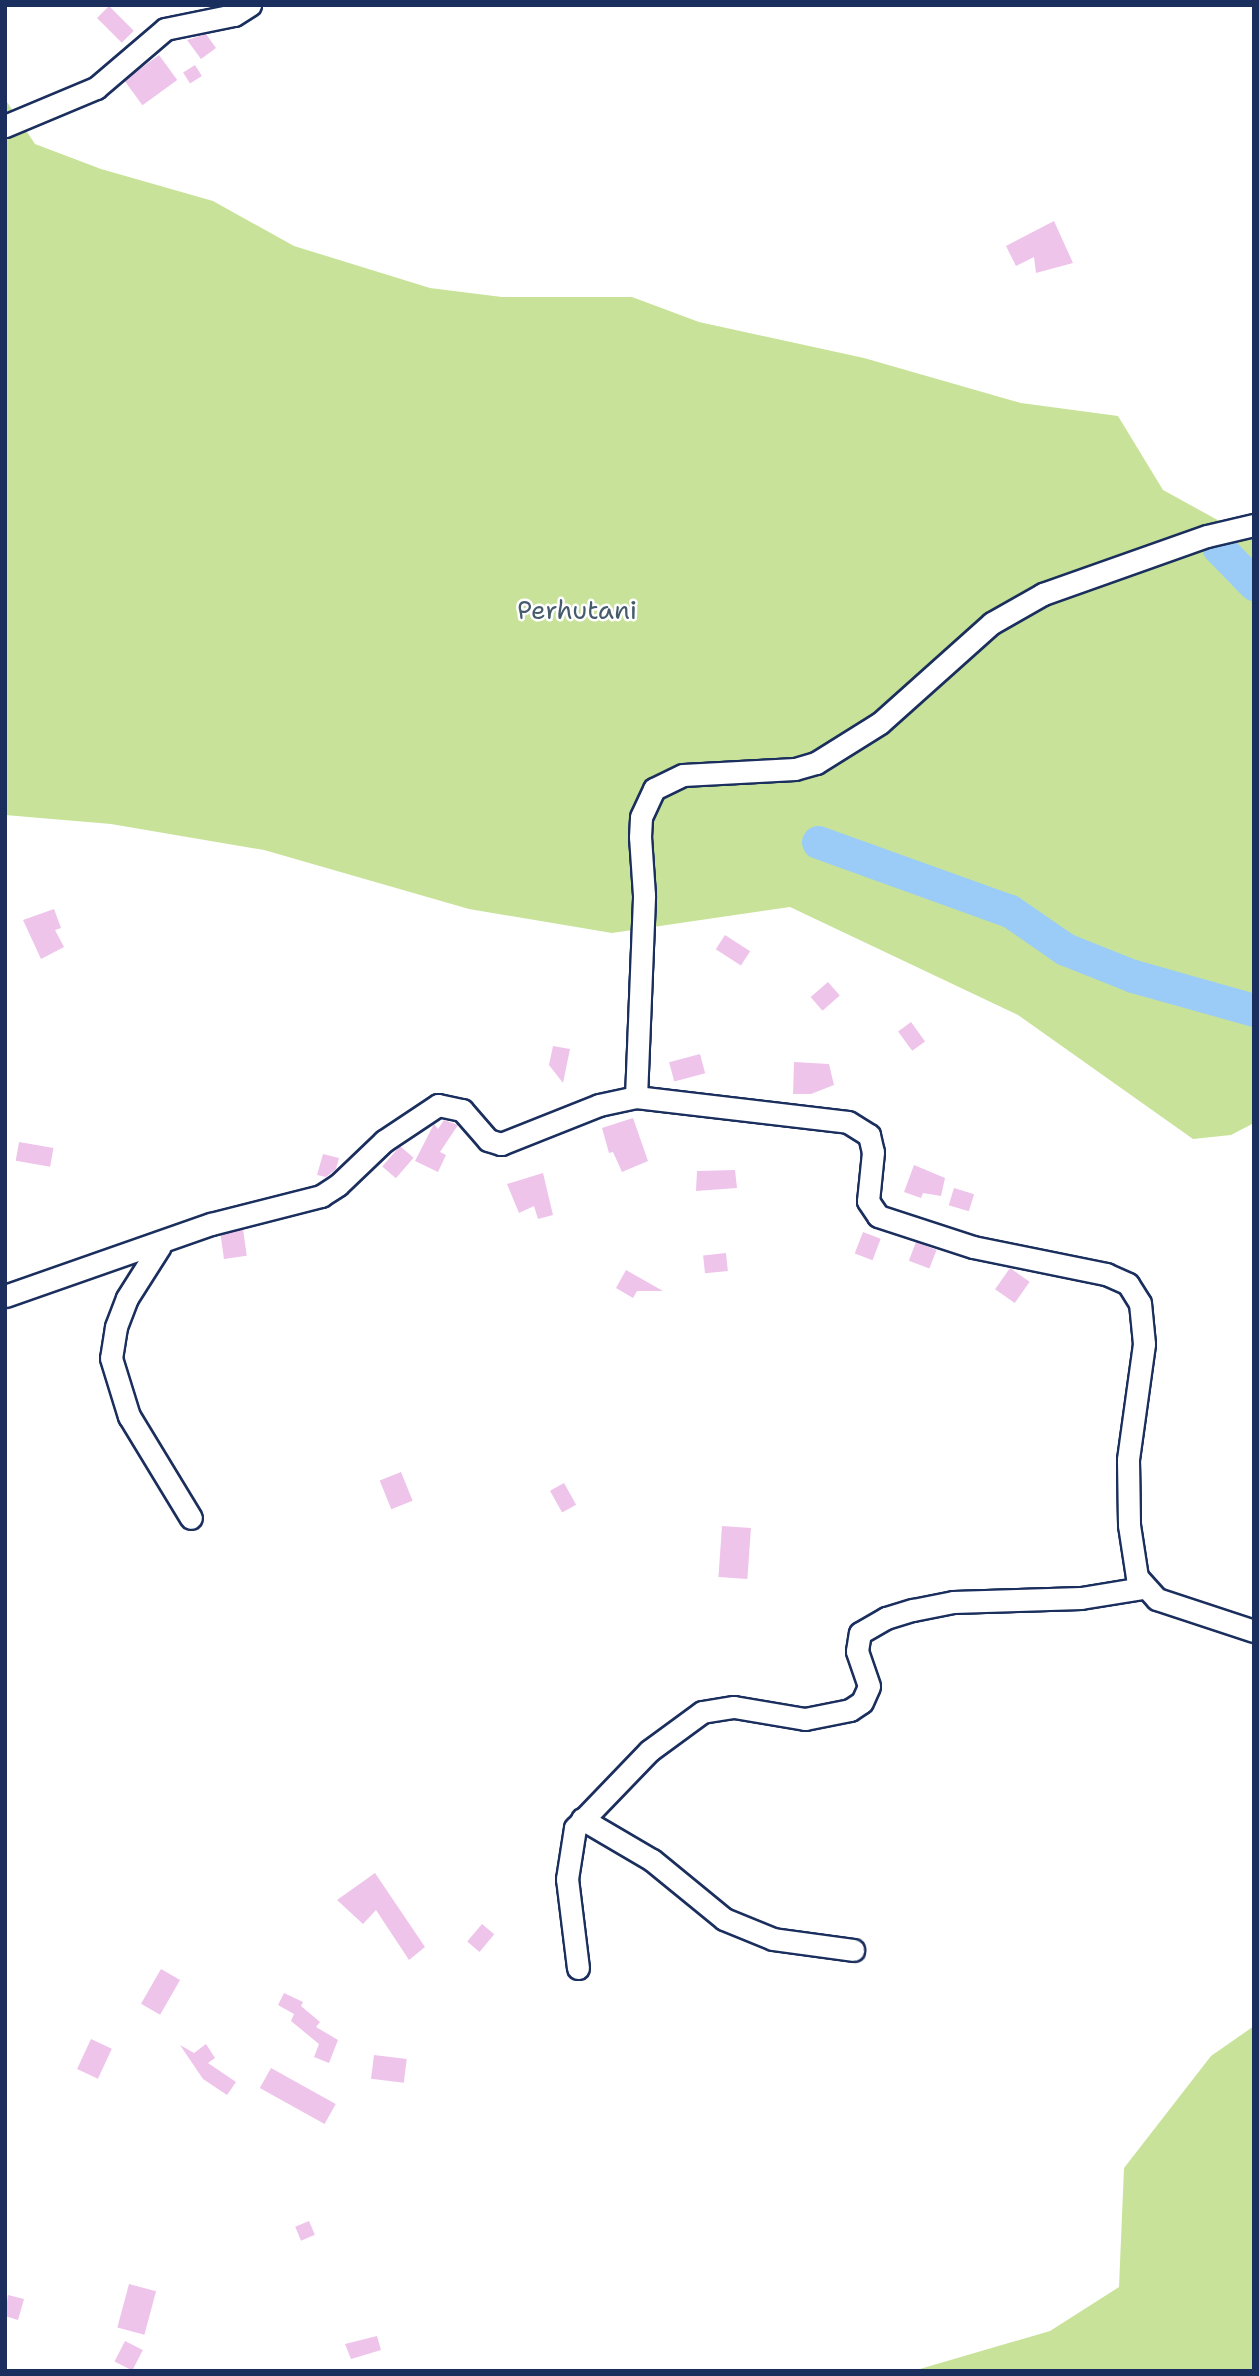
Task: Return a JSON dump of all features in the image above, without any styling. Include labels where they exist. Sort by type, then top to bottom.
[{"type":"street","points":[[5,126],[96,88],[165,29],[234,15],[250,5]]},
{"type":"street","points":[[636,1097],[644,895],[640,836],[644,808],[654,789],[683,775],[795,769],[816,763],[880,723],[992,623],[1043,594],[1207,536],[1254,525]]},
{"type":"street","points":[[5,1296],[160,1246],[211,1224],[321,1196],[338,1185],[384,1141],[438,1105],[462,1110],[488,1140],[501,1144],[599,1105],[636,1097],[857,1124],[869,1135],[872,1145],[868,1201],[878,1216],[973,1247],[1106,1274],[1128,1284],[1140,1303],[1143,1330],[1129,1460],[1133,1557],[1143,1588]]},
{"type":"street","points":[[160,1246],[127,1298],[116,1327],[111,1358],[129,1416],[191,1518]]},
{"type":"street","points":[[578,1968],[567,1863],[571,1837],[582,1819],[649,1751],[712,1708],[734,1707],[805,1719],[850,1710],[862,1702],[869,1686],[858,1651],[859,1637],[886,1618],[953,1602],[1081,1598],[1143,1588],[1192,1613],[1254,1631]]},
{"type":"street","points":[[582,1819],[652,1860],[724,1919],[773,1939],[853,1950]]},
{"type":"green space","name":"Perhutani","points":[[5,99],[35,144],[101,169],[213,201],[294,246],[430,288],[502,297],[632,297],[699,322],[864,358],[1021,403],[1118,416],[1163,490],[1254,540],[1254,1123],[1231,1135],[1193,1139],[1018,1015],[790,907],[612,933],[469,909],[264,850],[111,824],[5,815]]},
{"type":"green space","points":[[1254,2026],[1254,2371],[913,2371],[1050,2331],[1119,2287],[1124,2168],[1211,2056]]},
{"type":"building","points":[[109,6],[134,31],[122,43],[97,18]]},
{"type":"building","points":[[206,34],[216,48],[201,59],[187,40]]},
{"type":"building","points":[[159,55],[177,80],[142,105],[124,80]]},
{"type":"building","points":[[195,65],[202,76],[190,83],[183,72]]},
{"type":"building","points":[[1054,221],[1073,263],[1036,273],[1034,257],[1016,266],[1006,246]]},
{"type":"building","points":[[54,909],[61,928],[55,930],[64,947],[41,959],[23,920]]},
{"type":"building","points":[[725,935],[750,951],[741,966],[716,949]]},
{"type":"building","points":[[828,982],[840,996],[822,1011],[811,997]]},
{"type":"building","points":[[911,1022],[925,1041],[912,1051],[898,1031]]},
{"type":"building","points":[[553,1046],[570,1049],[563,1083],[549,1065]]},
{"type":"building","points":[[700,1054],[705,1073],[674,1082],[669,1062]]},
{"type":"building","points":[[794,1062],[829,1064],[834,1085],[811,1094],[793,1094]]},
{"type":"building","points":[[633,1118],[648,1161],[622,1172],[613,1152],[609,1153],[602,1128]]},
{"type":"building","points":[[444,1120],[458,1125],[440,1152],[446,1155],[438,1172],[415,1161],[434,1124],[438,1129]]},
{"type":"building","points":[[19,1142],[53,1148],[50,1167],[16,1161]]},
{"type":"building","points":[[400,1146],[414,1158],[396,1178],[382,1166]]},
{"type":"building","points":[[323,1154],[339,1158],[336,1169],[326,1177],[317,1175]]},
{"type":"building","points":[[914,1165],[945,1178],[941,1196],[923,1193],[921,1198],[904,1192]]},
{"type":"building","points":[[735,1170],[737,1188],[696,1191],[697,1171]]},
{"type":"building","points":[[543,1173],[553,1215],[538,1219],[534,1206],[519,1213],[507,1184]]},
{"type":"building","points":[[954,1188],[974,1194],[969,1211],[949,1205]]},
{"type":"building","points":[[243,1229],[247,1256],[224,1259],[220,1232]]},
{"type":"building","points":[[863,1232],[881,1239],[872,1260],[855,1253]]},
{"type":"building","points":[[916,1242],[937,1250],[929,1269],[909,1261]]},
{"type":"building","points":[[726,1253],[728,1271],[705,1273],[703,1255]]},
{"type":"building","points":[[1010,1268],[1030,1282],[1015,1303],[995,1289]]},
{"type":"building","points":[[626,1270],[663,1291],[637,1291],[633,1298],[616,1288]]},
{"type":"building","points":[[401,1472],[413,1501],[391,1509],[380,1481]]},
{"type":"building","points":[[564,1483],[576,1505],[562,1513],[550,1491]]},
{"type":"building","points":[[722,1526],[751,1528],[747,1579],[718,1577]]},
{"type":"building","points":[[375,1873],[425,1947],[409,1960],[376,1910],[363,1924],[337,1900]]},
{"type":"building","points":[[482,1924],[494,1934],[479,1952],[467,1942]]},
{"type":"building","points":[[161,1969],[180,1980],[160,2015],[141,2004]]},
{"type":"building","points":[[284,1993],[303,2002],[301,2006],[320,2022],[316,2027],[338,2040],[329,2063],[314,2057],[319,2044],[291,2021],[294,2014],[278,2005]]},
{"type":"building","points":[[91,2039],[112,2049],[98,2079],[77,2069]]},
{"type":"building","points":[[206,2044],[215,2058],[208,2063],[236,2082],[227,2095],[203,2079],[180,2045],[194,2053]]},
{"type":"building","points":[[374,2055],[407,2059],[404,2083],[371,2079]]},
{"type":"building","points":[[271,2068],[336,2104],[325,2124],[260,2088]]},
{"type":"building","points":[[309,2221],[315,2235],[301,2241],[295,2227]]},
{"type":"building","points":[[129,2284],[156,2291],[144,2335],[117,2327]]},
{"type":"building","points":[[8,2295],[24,2299],[18,2320],[5,2316]]},
{"type":"building","points":[[377,2336],[381,2350],[351,2359],[345,2344]]},
{"type":"building","points":[[125,2341],[143,2350],[132,2371],[115,2361]]},
{"type":"waterway","points":[[1218,547],[1254,584]]},
{"type":"waterway","points":[[818,842],[1010,911],[1065,949],[1133,976],[1254,1010]]}]
